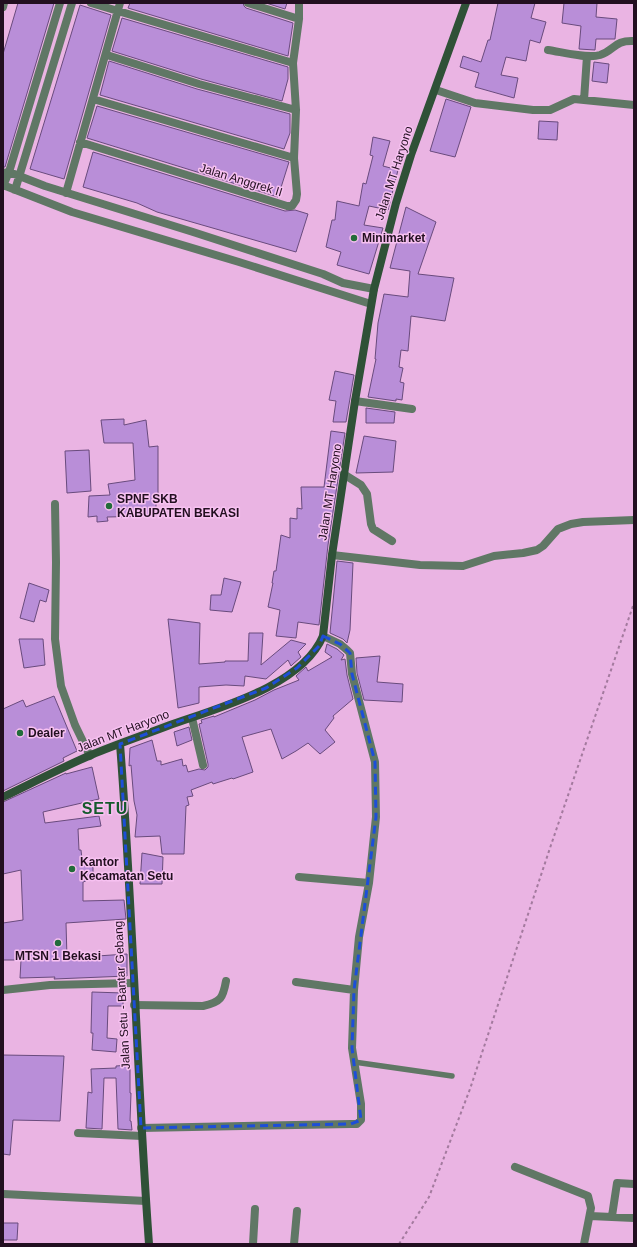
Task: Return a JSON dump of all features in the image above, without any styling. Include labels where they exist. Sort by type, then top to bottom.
[{"type":"main road","name":"Jalan MT Haryono","points":[[3,797],[90,756],[192,718],[266,688],[297,668],[313,654],[319,646],[324,636],[332,555],[355,401],[374,289],[398,196],[411,155],[436,90],[466,3]]},
{"type":"main road","name":"Jalan Setu - Bantar Gebang","points":[[120,744],[129,874],[141,1132],[150,1244]]},
{"type":"street","points":[[3,7],[4,3]]},
{"type":"street","points":[[60,3],[3,186],[72,212],[239,262],[371,304]]},
{"type":"street","points":[[15,190],[72,3]]},
{"type":"street","points":[[91,3],[119,7],[293,63]]},
{"type":"street","points":[[248,3],[298,19]]},
{"type":"street","name":"Jalan Anggrek II","points":[[80,142],[287,206],[292,206],[296,200],[297,194],[294,158],[296,110],[293,63],[299,3]]},
{"type":"street","points":[[66,192],[107,54],[119,7]]},
{"type":"street","points":[[548,50],[587,56],[600,55],[616,44],[624,41],[634,41]]},
{"type":"street","points":[[107,54],[199,84],[296,110]]},
{"type":"street","points":[[584,100],[587,56]]},
{"type":"street","points":[[436,90],[475,103],[538,111],[550,110],[574,99],[634,105]]},
{"type":"street","points":[[93,98],[294,158]]},
{"type":"street","points":[[6,173],[20,176],[323,274],[343,283],[374,289]]},
{"type":"street","points":[[355,401],[412,409]]},
{"type":"street","points":[[345,475],[361,485],[367,494],[373,530],[392,541]]},
{"type":"street","points":[[55,504],[55,639],[61,686],[75,724],[90,756]]},
{"type":"street","points":[[332,555],[420,566],[471,565],[494,556],[523,554],[536,550],[543,546],[558,529],[571,524],[583,522],[634,520]]},
{"type":"street","points":[[78,1133],[357,1124],[361,1120],[361,1104],[352,1048],[354,990],[359,937],[369,883],[376,817],[375,762],[352,674],[350,654],[340,644],[324,636]]},
{"type":"street","points":[[192,718],[203,765]]},
{"type":"street","points":[[299,877],[369,883]]},
{"type":"street","points":[[134,1005],[203,1006],[218,1001],[223,995],[226,982]]},
{"type":"street","points":[[296,982],[354,990]]},
{"type":"street","points":[[3,990],[50,985],[134,983]]},
{"type":"street","points":[[515,1167],[588,1196],[590,1203],[590,1216],[584,1244]]},
{"type":"street","points":[[612,1216],[617,1183],[634,1184]]},
{"type":"street","points":[[3,1194],[146,1201]]},
{"type":"street","points":[[253,1244],[255,1209]]},
{"type":"street","points":[[294,1244],[297,1211]]},
{"type":"street","points":[[590,1216],[634,1218]]},
{"type":"lane","points":[[354,1062],[452,1076]]},
{"type":"path","points":[[399,1244],[429,1197],[470,1089],[634,603]]},
{"type":"highlighted area","points":[[323,636],[340,644],[350,653],[352,674],[375,762],[376,817],[354,990],[352,1048],[361,1120],[351,1124],[141,1128],[120,744],[266,688],[297,668],[319,646]]},
{"type":"building","points":[[18,3],[54,3],[5,167],[3,167],[3,54]]},
{"type":"building","points":[[130,3],[243,3],[246,8],[293,23],[288,56],[128,8]]},
{"type":"building","points":[[266,3],[287,3],[285,9]]},
{"type":"building","points":[[498,3],[535,3],[531,18],[546,22],[540,43],[530,40],[526,61],[506,57],[501,75],[518,78],[514,98],[475,87],[479,73],[460,67],[463,56],[481,62],[488,40],[490,40]]},
{"type":"building","points":[[564,3],[597,3],[596,17],[617,19],[615,39],[596,39],[595,50],[579,49],[581,26],[562,23]]},
{"type":"building","points":[[80,5],[111,15],[64,179],[30,169]]},
{"type":"building","points":[[122,18],[288,67],[288,79],[282,101],[201,79],[112,51]]},
{"type":"building","points":[[109,61],[197,89],[290,114],[290,133],[284,149],[100,95]]},
{"type":"building","points":[[594,62],[609,64],[607,83],[592,81]]},
{"type":"building","points":[[446,99],[471,107],[455,157],[430,151]]},
{"type":"building","points":[[97,106],[289,162],[278,197],[87,138]]},
{"type":"building","points":[[539,121],[558,122],[557,140],[538,139]]},
{"type":"building","points":[[373,137],[390,141],[383,166],[398,170],[388,210],[369,206],[364,225],[383,228],[369,274],[337,265],[341,252],[326,247],[332,220],[335,220],[337,201],[359,206],[363,183],[366,184],[373,156],[370,155]]},
{"type":"building","points":[[93,152],[285,211],[295,210],[308,214],[296,252],[157,212],[137,203],[83,187]]},
{"type":"building","points":[[406,207],[436,222],[418,274],[454,278],[445,321],[411,316],[408,351],[401,350],[399,367],[403,368],[400,382],[404,383],[402,400],[396,399],[396,401],[368,397],[376,359],[378,323],[384,294],[408,297],[410,271],[390,268]]},
{"type":"building","points":[[335,371],[354,375],[346,422],[333,422],[336,401],[329,400]]},
{"type":"building","points":[[366,408],[395,412],[394,423],[366,423]]},
{"type":"building","points":[[124,419],[124,425],[146,420],[149,447],[158,446],[158,494],[156,494],[156,516],[107,517],[108,521],[97,522],[97,516],[88,517],[89,496],[110,495],[108,484],[135,480],[133,443],[104,443],[101,420]]},
{"type":"building","points":[[331,431],[345,433],[328,545],[319,625],[298,622],[296,638],[276,636],[280,610],[268,607],[274,571],[276,571],[281,535],[290,538],[290,518],[297,519],[297,508],[302,509],[301,487],[324,487]]},
{"type":"building","points":[[364,436],[396,441],[393,472],[356,473]]},
{"type":"building","name":"SPNF SKB KABUPATEN BEKASI","points":[[89,450],[91,491],[67,493],[65,451]]},
{"type":"building","points":[[337,561],[353,563],[350,630],[347,643],[343,639],[330,633]]},
{"type":"building","points":[[224,578],[241,582],[232,612],[210,610],[211,595],[221,595]]},
{"type":"building","points":[[29,583],[49,590],[46,602],[40,600],[34,622],[20,618]]},
{"type":"building","points":[[168,619],[200,623],[199,664],[225,661],[248,661],[249,633],[263,633],[261,665],[291,640],[306,644],[298,652],[301,657],[291,666],[288,660],[266,679],[245,676],[244,686],[226,685],[199,687],[199,703],[178,708]]},
{"type":"building","points":[[19,639],[43,639],[45,665],[24,668]]},
{"type":"building","points":[[327,644],[337,649],[344,655],[341,660],[345,659],[353,699],[333,716],[334,718],[325,730],[335,742],[320,754],[308,743],[282,759],[271,729],[242,737],[253,772],[213,784],[212,782],[191,790],[193,796],[187,797],[189,805],[186,806],[184,854],[162,854],[160,836],[135,837],[137,815],[134,801],[131,765],[129,766],[130,748],[152,740],[157,761],[161,761],[161,765],[182,759],[183,766],[186,765],[188,772],[199,769],[205,770],[208,767],[208,764],[199,724],[202,723],[201,720],[214,717],[299,680],[296,676],[306,667],[308,671],[332,657],[325,652]]},
{"type":"building","points":[[380,656],[377,682],[403,684],[402,702],[364,700],[357,673],[356,658]]},
{"type":"building","points":[[54,696],[77,751],[63,758],[64,761],[3,791],[3,709],[23,700],[26,707]]},
{"type":"building","points":[[189,727],[192,740],[177,746],[174,732]]},
{"type":"building","points":[[92,767],[99,799],[43,812],[45,823],[99,816],[101,826],[78,829],[79,850],[81,850],[82,859],[85,858],[85,863],[93,862],[93,876],[86,877],[86,881],[83,882],[83,901],[124,900],[126,919],[66,923],[67,958],[127,954],[127,976],[54,979],[55,977],[20,978],[21,960],[3,960],[3,923],[23,920],[21,870],[3,874],[3,802],[66,773]]},
{"type":"building","points":[[142,853],[163,857],[162,884],[140,884]]},
{"type":"building","points":[[92,992],[123,993],[123,1006],[108,1006],[107,1038],[117,1039],[116,1052],[92,1050]]},
{"type":"building","points":[[3,1055],[64,1056],[60,1121],[13,1120],[10,1155],[3,1154]]},
{"type":"building","points":[[130,1065],[130,1121],[132,1130],[118,1129],[116,1078],[104,1078],[102,1129],[86,1128],[88,1092],[92,1093],[91,1069],[116,1068],[116,1066]]},
{"type":"building","points":[[3,1223],[18,1223],[17,1240],[3,1240]]},
{"type":"place","name":"Minimarket","points":[[354,238]]},
{"type":"place","name":"SPNF SKB KABUPATEN BEKASI","points":[[109,506]]},
{"type":"place","name":"Dealer","points":[[20,733]]},
{"type":"place","name":"Kantor Kecamatan Setu","points":[[72,869]]},
{"type":"place","name":"MTSN 1 Bekasi","points":[[58,943]]},
{"type":"district","name":"SETU","points":[[105,808]]}]
